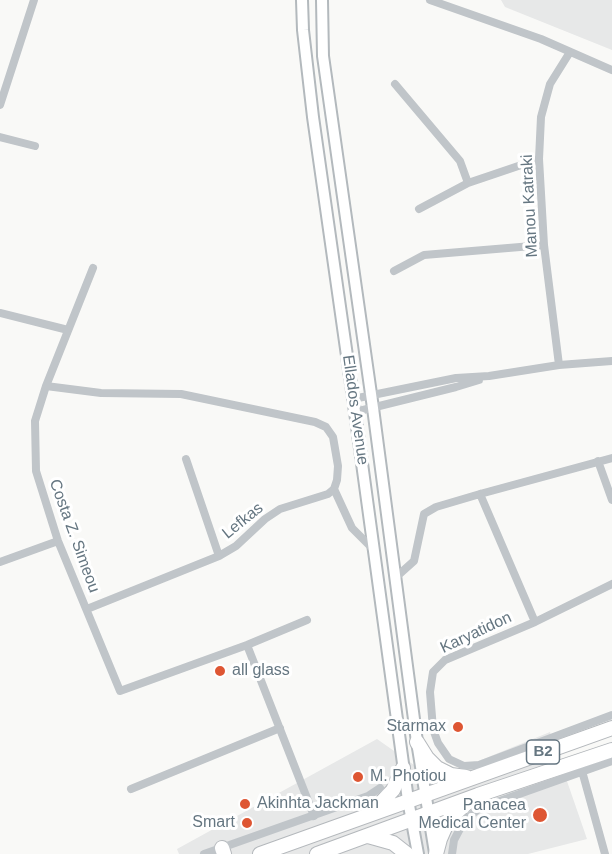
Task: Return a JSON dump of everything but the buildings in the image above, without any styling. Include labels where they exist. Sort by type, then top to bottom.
[{"type":"highway","name":"B2","points":[[260,854],[425,794],[476,770],[612,728]]},
{"type":"highway","points":[[417,742],[426,758],[437,768],[451,775],[476,770]]},
{"type":"highway","name":"B2","points":[[317,854],[478,795],[612,750]]},
{"type":"highway","points":[[365,817],[379,807],[393,790],[403,768]]},
{"type":"highway","points":[[436,854],[440,839],[452,817],[478,795]]},
{"type":"highway","points":[[368,836],[393,843],[407,854]]},
{"type":"main road","name":"Ellados Avenue","points":[[302,0],[303,30],[313,117],[403,768],[418,854]]},
{"type":"main road","name":"Ellados Avenue","points":[[322,0],[323,56],[417,742],[436,854]]},
{"type":"street","points":[[0,105],[4,80],[34,0]]},
{"type":"street","points":[[430,0],[541,39],[612,70]]},
{"type":"street","name":"Manou Katraki","points":[[560,365],[544,245],[539,159],[541,117],[550,84],[570,52]]},
{"type":"street","points":[[395,84],[460,161],[468,183]]},
{"type":"street","points":[[0,137],[35,146]]},
{"type":"street","points":[[419,209],[468,183],[539,159]]},
{"type":"street","points":[[394,271],[424,255],[544,245]]},
{"type":"street","name":"Costa Z. Simeou","points":[[93,268],[46,386],[35,420],[36,471],[58,541],[120,691],[247,645]]},
{"type":"street","points":[[0,313],[68,330]]},
{"type":"street","points":[[353,399],[456,378],[612,361]]},
{"type":"street","points":[[355,412],[456,387],[489,376]]},
{"type":"street","points":[[46,386],[101,393],[181,394],[315,422],[326,427],[333,437],[338,466],[334,489],[352,528],[374,550]]},
{"type":"street","points":[[396,578],[414,561],[424,513],[436,507],[480,494],[612,458]]},
{"type":"street","points":[[186,459],[219,556]]},
{"type":"street","points":[[598,461],[612,500]]},
{"type":"street","name":"Lefkas","points":[[87,609],[219,556],[236,546],[265,519],[280,509],[328,494],[334,489]]},
{"type":"street","points":[[480,494],[535,622]]},
{"type":"street","points":[[0,562],[58,541]]},
{"type":"street","name":"Karyatidon","points":[[476,770],[449,759],[438,743],[433,729],[430,692],[433,672],[445,660],[535,622],[612,584]]},
{"type":"street","points":[[307,620],[247,645],[314,816]]},
{"type":"street","points":[[476,770],[612,714]]},
{"type":"street","points":[[131,789],[280,728]]},
{"type":"street","points":[[452,854],[454,840],[465,820],[480,808],[612,761]]},
{"type":"street","points":[[582,771],[605,854]]},
{"type":"street","points":[[204,854],[223,851],[368,796],[380,788]]},
{"type":"shaded area","points":[[501,0],[612,0],[612,50],[505,7]]},
{"type":"shaded area","points":[[550,732],[587,839],[528,854],[179,854],[177,849],[377,739],[434,779]]},
{"type":"place","name":"all glass","points":[[220,671]]},
{"type":"place","name":"Starmax","points":[[458,727]]},
{"type":"place","name":"M. Photiou","points":[[358,777]]},
{"type":"place","name":"Αkinhta Jackman","points":[[245,804]]},
{"type":"place","name":"Panacea Medical Center","points":[[540,815]]},
{"type":"place","name":"Smart","points":[[247,823]]}]
